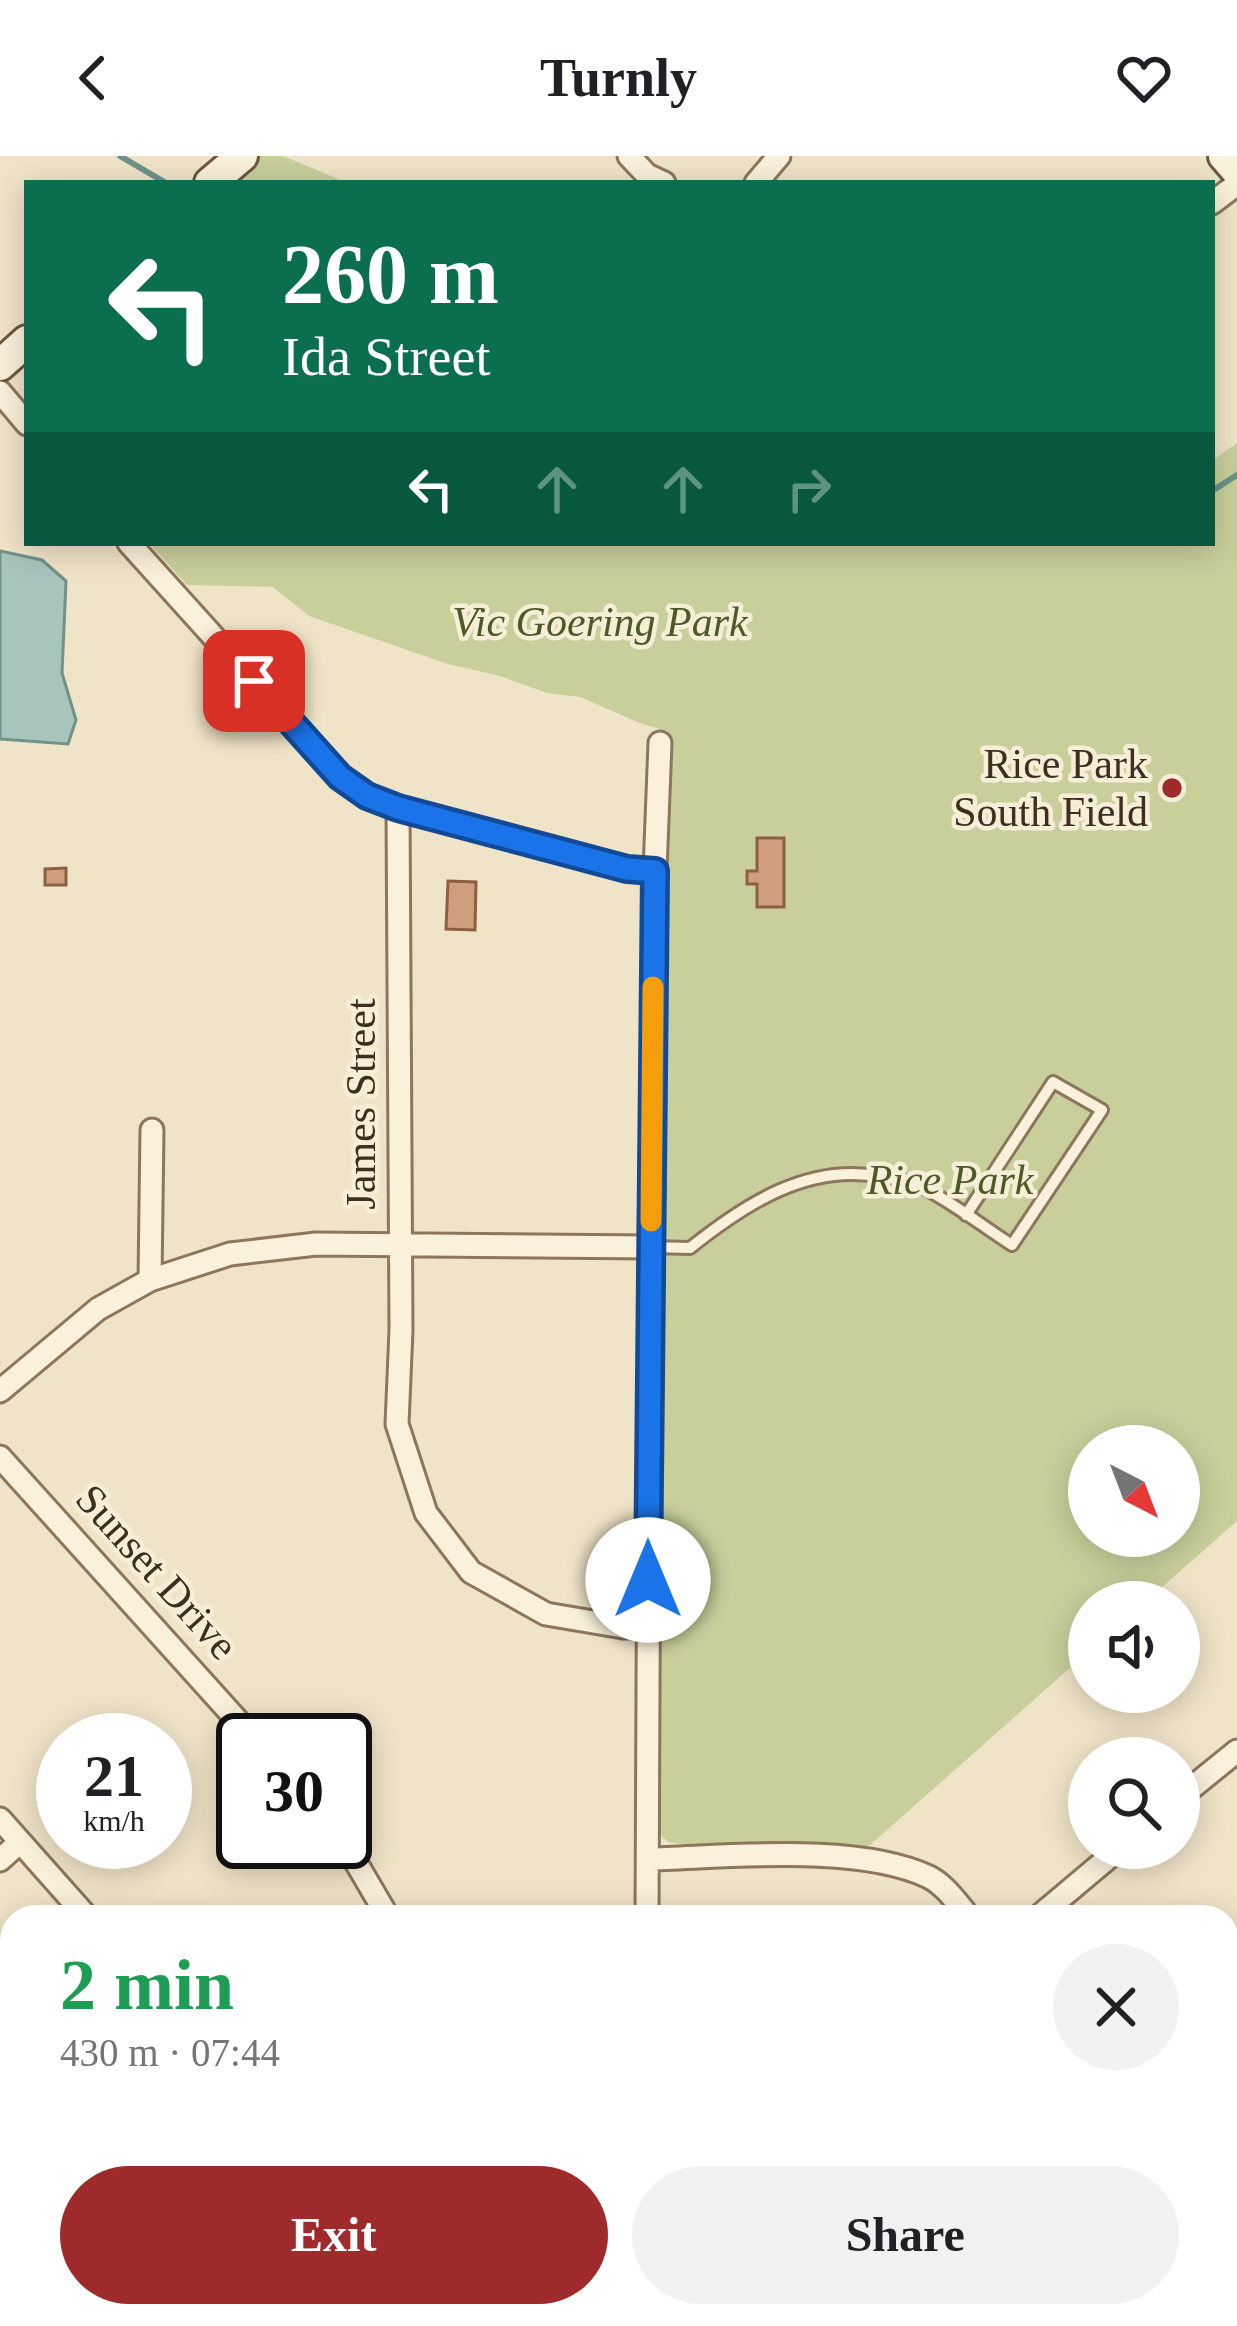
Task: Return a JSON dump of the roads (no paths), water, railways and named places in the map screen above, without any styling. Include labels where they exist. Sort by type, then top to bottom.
[{"type":"street","points":[[214,180],[242,156]]},
{"type":"street","points":[[628,156],[658,180]]},
{"type":"street","points":[[759,180],[779,156]]},
{"type":"street","points":[[1224,156],[1237,170]]},
{"type":"street","points":[[0,365],[24,344]]},
{"type":"street","points":[[0,392],[24,420]]},
{"type":"street","points":[[132,546],[340,777],[367,796],[627,869],[655,871]]},
{"type":"street","points":[[647,1905],[650,1247],[660,743]]},
{"type":"street","name":"James Street","points":[[398,808],[401,1245],[397,1424],[426,1513],[471,1572],[546,1614],[648,1627]]},
{"type":"street","points":[[150,1280],[152,1130]]},
{"type":"street","points":[[0,1391],[98,1310],[150,1280],[230,1254],[316,1244],[650,1247]]},
{"type":"street","name":"Sunset Drive","points":[[0,1457],[231,1713]]},
{"type":"street","points":[[1200,1781],[1237,1750]]},
{"type":"street","points":[[0,1820],[76,1905]]},
{"type":"street","points":[[0,1860],[20,1842]]},
{"type":"street","points":[[648,1858],[800,1855],[884,1861],[934,1879],[958,1905]]},
{"type":"street","points":[[361,1869],[381,1905]]},
{"type":"street","points":[[1052,1905],[1095,1869]]},
{"type":"lane","points":[[650,1247],[690,1249],[732,1215],[797,1182],[856,1172],[916,1184],[1012,1245],[1102,1110],[1054,1082],[966,1215]]},
{"type":"water","points":[[0,551],[42,560],[66,581],[62,673],[76,720],[68,744],[0,739]]},
{"type":"waterway","points":[[120,156],[161,180]]},
{"type":"waterway","points":[[1215,489],[1237,475]]},
{"type":"place","name":"Rice Park South Field","points":[[1172,788]]},
{"type":"park label","name":"Vic Goering Park","points":[[600,622]]},
{"type":"park label","name":"Rice Park","points":[[950,1180]]}]
